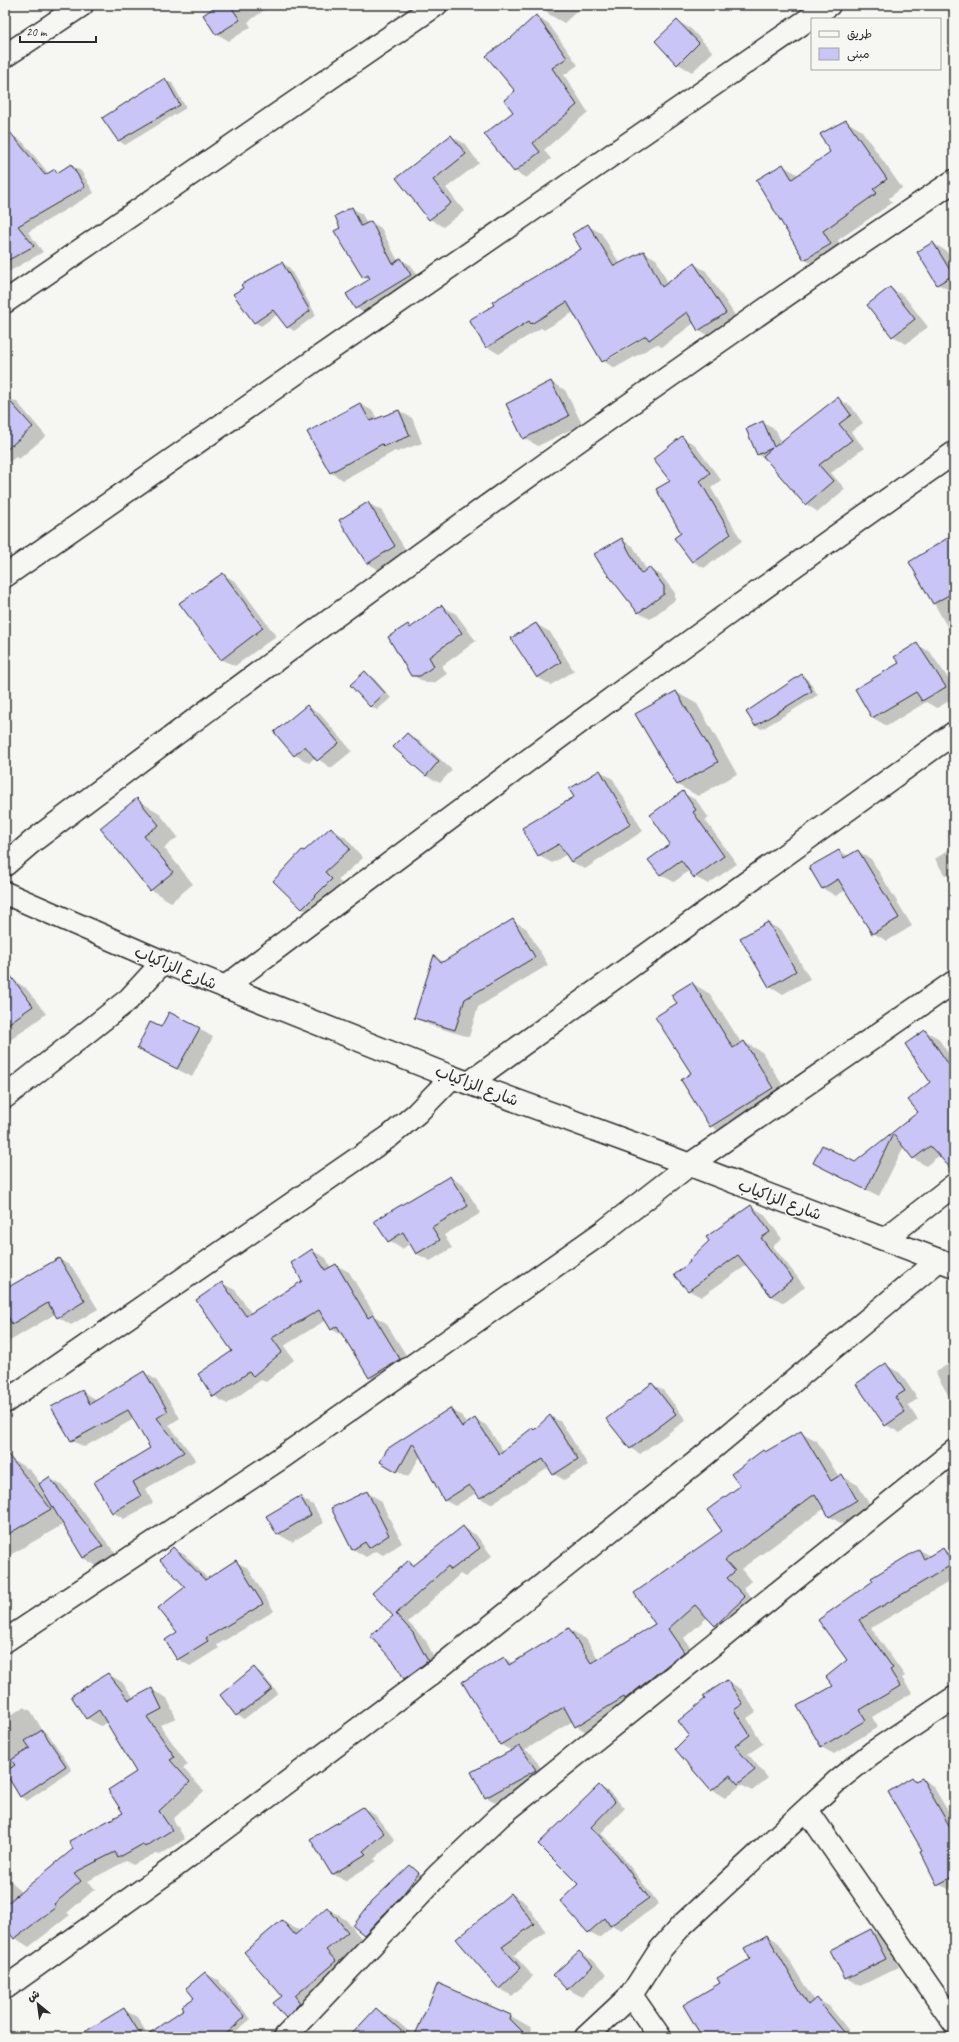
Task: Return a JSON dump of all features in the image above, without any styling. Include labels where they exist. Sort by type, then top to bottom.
[{"type":"street","points":[[5,56],[82,5]]},
{"type":"street","points":[[5,302],[436,5]]},
{"type":"street","points":[[5,576],[829,5]]},
{"type":"street","points":[[5,865],[39,837],[220,700],[516,485],[808,279],[954,181]]},
{"type":"street","points":[[225,987],[506,777],[753,596],[954,453]]},
{"type":"street","points":[[5,1402],[390,1136],[417,1113],[461,1080],[954,733]]},
{"type":"street","name":"شارع الزاكياب","points":[[5,893],[163,962],[461,1080],[947,1263]]},
{"type":"street","points":[[5,1097],[129,999],[163,962]]},
{"type":"street","points":[[5,1640],[297,1447],[590,1241],[689,1165],[954,982]]},
{"type":"street","points":[[885,1239],[954,1185]]},
{"type":"street","points":[[5,1988],[169,1871],[430,1676],[947,1263]]},
{"type":"street","points":[[285,2037],[438,1875],[500,1816],[954,1452]]},
{"type":"street","points":[[586,2037],[631,1995],[660,1950],[682,1925],[837,1781],[872,1752],[954,1698]]},
{"type":"street","points":[[807,1810],[954,2023]]},
{"type":"street","points":[[631,1995],[660,2037]]},
{"type":"building","points":[[218,5],[230,5],[240,20],[216,35],[203,15]]},
{"type":"building","points":[[536,15],[567,58],[552,68],[577,105],[533,143],[540,152],[514,172],[484,134],[513,112],[504,100],[515,91],[486,56],[509,38],[510,39]]},
{"type":"building","points":[[677,20],[699,43],[677,65],[655,41]]},
{"type":"building","points":[[165,78],[180,105],[118,141],[102,118]]},
{"type":"building","points":[[846,120],[887,179],[873,189],[877,193],[823,231],[831,244],[804,260],[756,180],[783,164],[792,179],[830,152],[820,134]]},
{"type":"building","points":[[5,126],[45,175],[55,169],[57,173],[71,164],[85,187],[18,226],[34,246],[5,262]]},
{"type":"building","points":[[451,135],[466,154],[433,180],[451,203],[429,220],[396,178]]},
{"type":"building","points":[[352,207],[361,226],[371,221],[393,264],[401,258],[411,275],[355,309],[346,294],[370,279],[368,275],[363,278],[334,231],[340,228],[335,216]]},
{"type":"building","points":[[588,224],[614,266],[644,251],[662,287],[694,263],[726,313],[698,331],[687,312],[649,340],[646,336],[602,362],[567,302],[531,324],[529,321],[486,348],[469,320],[494,305],[492,302],[581,249],[572,234]]},
{"type":"building","points":[[933,242],[953,275],[937,285],[917,252]]},
{"type":"building","points":[[282,262],[310,311],[287,328],[273,310],[254,323],[233,294],[243,288],[241,285]]},
{"type":"building","points":[[890,287],[915,319],[892,337],[867,305]]},
{"type":"building","points":[[551,381],[569,416],[523,439],[506,404]]},
{"type":"building","points":[[5,396],[33,427],[5,451]]},
{"type":"building","points":[[838,397],[851,415],[839,424],[852,440],[819,465],[833,481],[805,505],[763,456],[772,448],[757,455],[746,429],[763,421],[774,447]]},
{"type":"building","points":[[360,403],[370,421],[399,410],[410,436],[384,446],[382,444],[330,473],[307,432]]},
{"type":"building","points":[[682,436],[710,473],[700,481],[731,534],[692,562],[674,538],[681,533],[656,489],[670,481],[653,459]]},
{"type":"building","points":[[368,502],[395,546],[367,564],[339,520]]},
{"type":"building","points":[[954,534],[954,592],[933,604],[909,562]]},
{"type":"building","points":[[622,538],[641,574],[649,567],[664,586],[664,594],[638,613],[602,567],[594,554]]},
{"type":"building","points":[[223,573],[263,628],[221,660],[179,603]]},
{"type":"building","points":[[442,605],[462,633],[429,657],[434,666],[420,676],[411,676],[388,637],[408,624],[410,628]]},
{"type":"building","points":[[536,623],[561,662],[537,678],[511,638]]},
{"type":"building","points":[[917,643],[946,687],[922,701],[916,692],[872,718],[855,689],[899,663],[894,657]]},
{"type":"building","points":[[365,671],[385,693],[370,707],[350,685]]},
{"type":"building","points":[[802,674],[812,691],[755,726],[746,712]]},
{"type":"building","points":[[676,691],[718,762],[677,785],[635,714]]},
{"type":"building","points":[[307,705],[339,743],[317,761],[305,746],[294,756],[274,732]]},
{"type":"building","points":[[407,733],[439,761],[426,776],[393,747]]},
{"type":"building","points":[[600,770],[631,824],[571,862],[559,844],[538,856],[522,828],[574,797],[569,789]]},
{"type":"building","points":[[683,791],[696,810],[693,812],[724,856],[694,878],[681,860],[660,875],[648,860],[670,844],[650,815]]},
{"type":"building","points":[[137,798],[159,825],[144,836],[173,872],[150,891],[100,828]]},
{"type":"building","points":[[331,827],[350,849],[325,872],[332,879],[302,909],[273,881],[302,850],[304,851]]},
{"type":"building","points":[[839,850],[844,858],[858,850],[899,918],[872,934],[838,879],[822,889],[809,867]]},
{"type":"building","points":[[513,919],[535,957],[465,999],[455,1030],[414,1018],[434,955],[441,963]]},
{"type":"building","points":[[768,922],[796,971],[769,987],[740,938]]},
{"type":"building","points":[[5,968],[33,1006],[5,1026]]},
{"type":"building","points":[[692,982],[733,1048],[744,1041],[773,1088],[710,1127],[681,1080],[691,1073],[655,1017],[677,1003],[671,995]]},
{"type":"building","points":[[169,1012],[200,1028],[177,1069],[137,1048],[150,1022],[161,1027]]},
{"type":"building","points":[[925,1030],[954,1072],[954,1172],[930,1146],[913,1159],[893,1134],[866,1190],[813,1163],[822,1145],[855,1162],[918,1112],[908,1100],[930,1082],[905,1044]]},
{"type":"building","points":[[450,1176],[468,1206],[432,1227],[440,1240],[416,1254],[403,1232],[388,1242],[374,1221]]},
{"type":"building","points":[[751,1205],[770,1232],[761,1238],[793,1279],[771,1296],[738,1255],[688,1291],[674,1275],[690,1262],[689,1260],[709,1241],[706,1237]]},
{"type":"building","points":[[312,1249],[325,1270],[336,1264],[368,1318],[373,1315],[400,1359],[369,1378],[337,1326],[331,1330],[319,1310],[272,1338],[282,1352],[253,1376],[249,1372],[213,1397],[198,1374],[232,1351],[196,1300],[222,1282],[246,1316],[302,1281],[291,1263]]},
{"type":"building","points":[[59,1258],[85,1301],[57,1318],[48,1303],[12,1324],[5,1311],[5,1289]]},
{"type":"building","points":[[886,1363],[905,1391],[895,1397],[905,1412],[885,1426],[856,1384]]},
{"type":"building","points":[[144,1371],[168,1411],[157,1418],[184,1452],[133,1482],[141,1496],[112,1513],[94,1482],[150,1448],[128,1410],[71,1441],[51,1407],[82,1390],[90,1404]]},
{"type":"building","points":[[652,1383],[676,1414],[630,1449],[606,1419]]},
{"type":"building","points":[[450,1408],[462,1427],[475,1418],[499,1454],[532,1428],[534,1430],[550,1415],[578,1459],[553,1475],[543,1459],[480,1498],[469,1485],[444,1501],[413,1443],[397,1472],[380,1462],[387,1449]]},
{"type":"building","points":[[801,1431],[831,1481],[842,1474],[857,1500],[829,1517],[815,1494],[725,1560],[735,1571],[727,1578],[745,1597],[715,1626],[695,1605],[668,1629],[684,1652],[625,1699],[624,1697],[575,1727],[564,1707],[500,1745],[462,1682],[504,1657],[509,1665],[569,1628],[591,1663],[655,1624],[634,1593],[722,1531],[707,1510],[740,1486],[731,1474],[763,1450],[765,1452]]},
{"type":"building","points":[[5,1451],[51,1509],[5,1536]]},
{"type":"building","points":[[49,1477],[103,1546],[83,1558],[39,1484]]},
{"type":"building","points":[[367,1491],[389,1535],[369,1548],[365,1542],[352,1550],[331,1508]]},
{"type":"building","points":[[300,1496],[311,1515],[277,1535],[266,1516]]},
{"type":"building","points":[[463,1526],[480,1548],[451,1570],[448,1566],[396,1614],[413,1633],[428,1661],[404,1679],[395,1663],[370,1636],[393,1616],[372,1593],[409,1560],[413,1566]]},
{"type":"building","points":[[173,1547],[205,1580],[236,1560],[263,1604],[206,1638],[208,1641],[177,1660],[165,1640],[177,1632],[158,1608],[185,1587],[160,1560]]},
{"type":"building","points":[[943,1548],[953,1564],[859,1620],[893,1668],[890,1670],[900,1686],[860,1710],[866,1720],[821,1747],[797,1706],[833,1686],[826,1677],[847,1660],[818,1620],[873,1581],[871,1578],[919,1549],[924,1559]]},
{"type":"building","points":[[254,1667],[272,1689],[236,1716],[220,1695]]},
{"type":"building","points":[[108,1673],[129,1700],[152,1688],[162,1709],[147,1717],[175,1757],[170,1760],[190,1782],[159,1811],[172,1830],[145,1847],[143,1844],[118,1858],[115,1852],[74,1873],[81,1881],[54,1904],[56,1907],[14,1939],[5,1927],[5,1905],[73,1849],[69,1841],[123,1813],[108,1790],[136,1772],[99,1710],[86,1719],[71,1696]]},
{"type":"building","points":[[727,1680],[743,1704],[734,1710],[750,1735],[735,1746],[755,1770],[738,1784],[730,1775],[711,1791],[675,1749],[689,1735],[678,1721],[705,1699],[703,1696]]},
{"type":"building","points":[[42,1730],[66,1766],[20,1797],[5,1772],[15,1765],[11,1760],[30,1748],[25,1741]]},
{"type":"building","points":[[520,1746],[536,1770],[485,1798],[471,1772]]},
{"type":"building","points":[[912,1777],[915,1781],[922,1778],[954,1834],[954,1876],[937,1885],[920,1851],[922,1850],[888,1792]]},
{"type":"building","points":[[599,1785],[615,1802],[591,1827],[617,1855],[649,1898],[610,1926],[605,1918],[588,1933],[560,1901],[578,1884],[538,1844]]},
{"type":"building","points":[[363,1807],[384,1833],[363,1851],[366,1854],[332,1875],[310,1839]]},
{"type":"building","points":[[410,1865],[419,1873],[403,1894],[364,1935],[353,1926],[371,1902]]},
{"type":"building","points":[[511,1893],[534,1924],[502,1947],[521,1968],[499,1989],[456,1939]]},
{"type":"building","points":[[327,1907],[348,1932],[326,1950],[336,1961],[295,1996],[300,2003],[286,2018],[273,2003],[282,1996],[244,1952],[282,1920],[295,1935]]},
{"type":"building","points":[[871,1929],[886,1959],[845,1979],[830,1950]]},
{"type":"building","points":[[767,1935],[808,2005],[816,1998],[848,2037],[702,2037],[683,2005],[720,1983],[717,1978],[750,1959],[744,1948]]},
{"type":"building","points":[[579,1951],[593,1966],[567,1990],[553,1975]]},
{"type":"building","points":[[205,1972],[245,2017],[223,2037],[144,2037],[184,2009],[182,2006],[194,1998],[186,1988]]},
{"type":"building","points":[[438,1983],[511,2015],[510,2019],[528,2037],[414,2037]]},
{"type":"building","points":[[124,2008],[142,2037],[76,2037]]},
{"type":"building","points":[[376,2008],[408,2037],[349,2037]]}]
